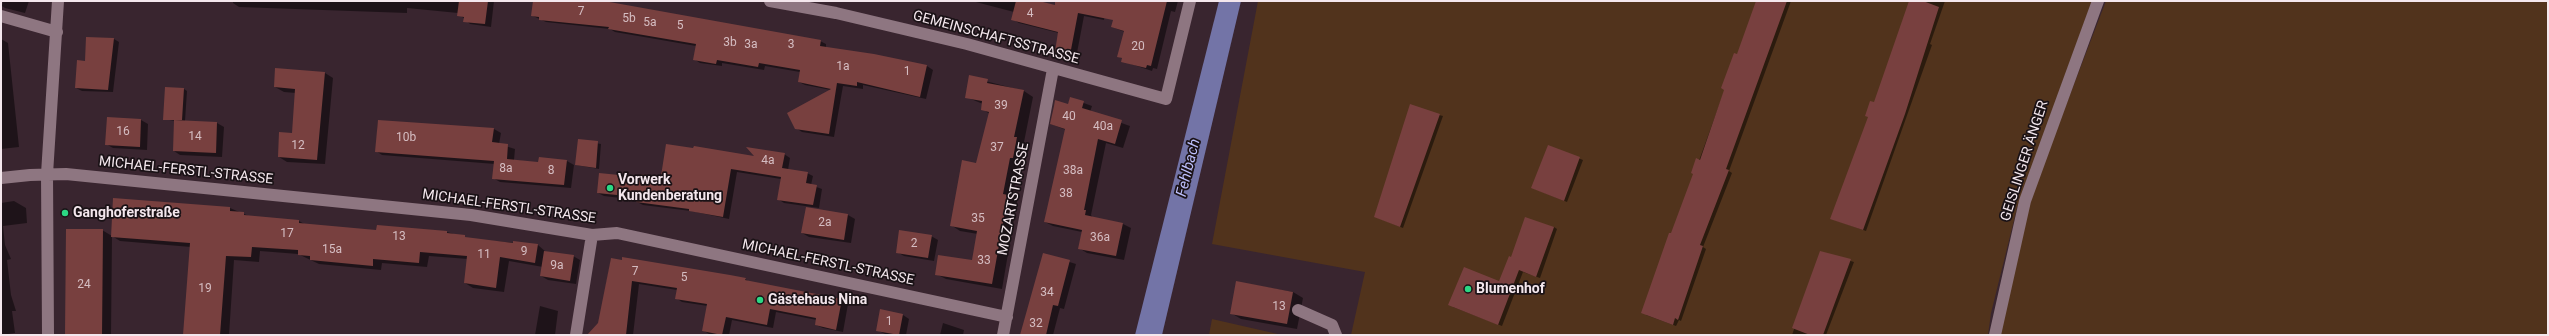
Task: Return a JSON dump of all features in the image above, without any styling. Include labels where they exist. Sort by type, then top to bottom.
[{"type":"street","points":[[48,335],[47,174],[58,1]]},
{"type":"street","name":"GEMEINSCHAFTSSTRASSE","points":[[770,1],[923,33],[1166,99],[1190,1]]},
{"type":"street","name":"GEISLINGER ÄNGER","points":[[1995,335],[2025,200],[2098,1]]},
{"type":"street","points":[[1,16],[57,32]]},
{"type":"street","name":"MOZARTSTRASSE","points":[[1002,335],[1007,317],[1053,69]]},
{"type":"street","points":[[1,178],[47,174]]},
{"type":"street","name":"MICHAEL-FERSTL-STRASSE","points":[[47,174],[98,177],[471,215],[592,235],[617,233],[1007,317]]},
{"type":"street","points":[[576,335],[592,235]]},
{"type":"street","points":[[1298,310],[1332,325],[1336,335]]},
{"type":"shaded area","points":[[1258,1],[2092,1],[2017,208],[1991,313],[1988,335],[1351,335],[1365,272],[1212,244]]},
{"type":"shaded area","points":[[2106,1],[2548,1],[2548,335],[2000,335],[2031,196]]},
{"type":"shaded area","points":[[1212,319],[1282,335],[1209,335]]},
{"type":"water","name":"Fehlbach","points":[[1219,1],[1241,1],[1162,335],[1135,335]]},
{"type":"building","points":[[459,1],[488,1],[485,24],[463,22],[464,17],[457,16]]},
{"type":"building","points":[[533,1],[604,1],[821,40],[820,46],[874,54],[927,65],[920,97],[857,82],[857,86],[837,83],[829,134],[795,129],[787,113],[831,89],[798,82],[800,70],[759,63],[758,67],[717,60],[716,64],[693,60],[696,44],[608,29],[609,27],[539,20],[539,17],[531,16]]},
{"type":"building","points":[[1016,1],[1039,1],[1055,5],[1055,1],[1167,1],[1151,66],[1147,65],[1146,68],[1121,62],[1122,58],[1117,57],[1124,31],[1111,27],[1113,20],[1078,13],[1070,55],[1055,52],[1058,32],[1011,20]]},
{"type":"building","points":[[1756,1],[1787,1],[1726,169],[1729,170],[1700,245],[1703,246],[1678,320],[1675,318],[1673,325],[1641,313],[1669,233],[1671,233],[1693,174],[1691,173],[1696,158],[1700,160],[1724,90],[1721,88],[1734,53],[1737,54]]},
{"type":"building","points":[[1909,1],[1923,1],[1939,7],[1905,114],[1863,230],[1830,219],[1868,117],[1865,116],[1870,101],[1874,102]]},
{"type":"building","points":[[86,37],[114,38],[108,90],[75,88],[77,60],[85,61]]},
{"type":"building","points":[[275,68],[325,72],[317,160],[278,157],[279,132],[292,133],[295,89],[274,87]]},
{"type":"building","points":[[969,75],[988,79],[987,83],[1024,90],[1014,137],[1017,137],[1013,158],[1010,158],[1003,194],[1008,195],[992,284],[935,275],[938,255],[972,260],[977,231],[950,226],[962,160],[976,163],[989,112],[981,110],[982,101],[965,98]]},
{"type":"building","points":[[165,87],[184,88],[182,120],[163,120]]},
{"type":"building","points":[[1070,97],[1084,101],[1082,108],[1122,120],[1115,144],[1098,139],[1084,210],[1086,210],[1085,215],[1123,223],[1116,256],[1078,249],[1082,230],[1044,222],[1065,129],[1050,124],[1055,100],[1068,104]]},
{"type":"building","points":[[1410,104],[1440,114],[1400,227],[1374,217]]},
{"type":"building","points":[[107,117],[141,119],[140,147],[105,145]]},
{"type":"building","points":[[174,120],[217,122],[216,153],[173,151]]},
{"type":"building","points":[[378,120],[494,128],[492,142],[508,144],[507,159],[538,162],[539,157],[567,160],[564,185],[492,179],[494,161],[375,152]]},
{"type":"building","points":[[578,139],[598,141],[596,168],[575,165]]},
{"type":"building","points":[[666,144],[693,148],[694,146],[754,156],[746,147],[785,153],[782,168],[808,172],[806,183],[817,185],[813,205],[777,200],[781,177],[731,169],[723,217],[689,211],[689,209],[636,202],[637,197],[597,193],[599,173],[639,177],[639,174],[661,176]]},
{"type":"building","points":[[1548,145],[1580,157],[1564,201],[1531,188]]},
{"type":"building","points":[[113,198],[230,207],[230,211],[244,212],[244,215],[299,220],[299,223],[376,230],[377,225],[447,231],[447,233],[465,235],[465,237],[513,243],[513,241],[538,244],[535,263],[500,257],[496,288],[464,283],[467,256],[420,252],[419,263],[373,259],[373,266],[310,260],[310,256],[298,255],[298,250],[252,247],[251,257],[226,256],[220,335],[183,335],[190,243],[111,237]]},
{"type":"building","points":[[806,207],[848,214],[844,240],[801,233]]},
{"type":"building","points":[[1525,217],[1554,227],[1536,277],[1519,270],[1498,325],[1448,305],[1464,267],[1499,281],[1509,256],[1511,257]]},
{"type":"building","points":[[66,229],[103,229],[102,335],[65,335]]},
{"type":"building","points":[[899,230],[932,235],[928,258],[896,253]]},
{"type":"building","points":[[544,251],[574,255],[570,281],[540,276]]},
{"type":"building","points":[[1820,251],[1851,259],[1823,335],[1810,335],[1792,328]]},
{"type":"building","points":[[1043,253],[1070,260],[1058,306],[1053,305],[1046,335],[1020,335]]},
{"type":"building","points":[[622,257],[746,278],[745,280],[842,299],[836,330],[815,325],[816,318],[770,309],[767,325],[726,317],[722,335],[702,331],[707,304],[675,299],[677,288],[632,281],[626,335],[587,335],[598,323],[611,258],[622,260]]},
{"type":"building","points":[[1236,281],[1293,292],[1287,324],[1230,314]]},
{"type":"building","points":[[880,309],[903,314],[899,335],[876,331]]},
{"type":"place","name":"Vorwerk Kundenberatung","points":[[610,188]]},
{"type":"place","name":"Ganghoferstraße","points":[[65,213]]},
{"type":"place","name":"Blumenhof","points":[[1468,289]]},
{"type":"place","name":"Gästehaus Nina","points":[[760,300]]}]
